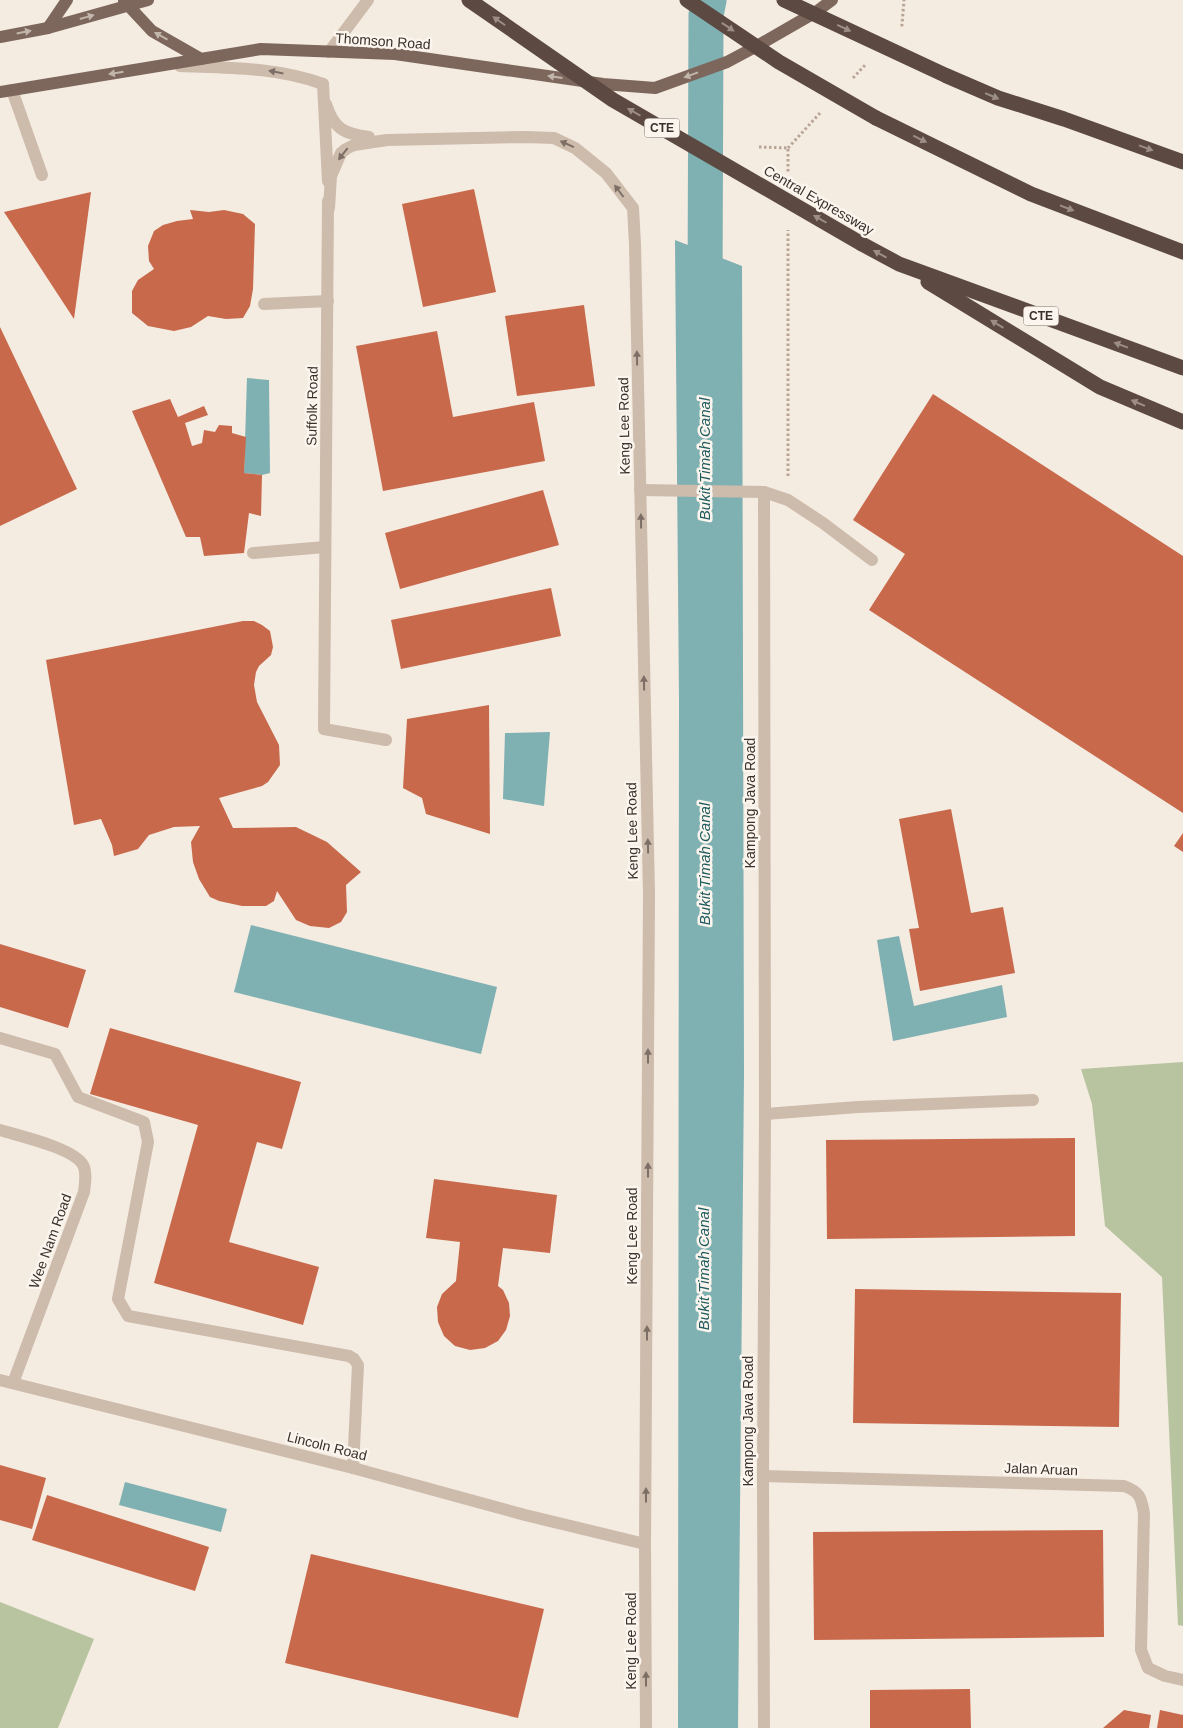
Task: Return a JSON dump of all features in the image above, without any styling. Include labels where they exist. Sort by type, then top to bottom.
[{"type":"highway","name":"Central Expressway","points":[[469,0],[613,100],[899,264],[1183,368]]},
{"type":"highway","points":[[687,0],[779,62],[876,118],[1031,194],[1183,252]]},
{"type":"highway","points":[[784,0],[998,98],[1064,119],[1183,162]]},
{"type":"highway","points":[[899,264],[1100,386],[1183,422]]},
{"type":"main road","points":[[48,28],[67,0]]},
{"type":"main road","points":[[0,37],[48,28],[125,3],[148,0]]},
{"type":"main road","name":"Thomson Road","points":[[6,91],[261,49],[395,54],[603,84],[655,88],[727,62],[816,12],[832,0]]},
{"type":"main road","points":[[125,3],[152,30],[201,59]]},
{"type":"street","points":[[329,52],[368,0]]},
{"type":"street","points":[[164,65],[260,69],[306,78],[323,84]]},
{"type":"street","name":"Keng Lee Road","points":[[323,84],[327,106],[339,128],[353,136],[387,140]]},
{"type":"street","name":"Suffolk Road","points":[[323,84],[329,208],[324,729],[386,740]]},
{"type":"street","points":[[6,91],[42,175]]},
{"type":"street","name":"Keng Lee Road","points":[[329,208],[331,176],[341,154],[346,148],[354,144],[387,140],[525,137],[554,138],[575,148],[606,173],[633,208],[642,490],[649,894],[645,1544],[646,1728]]},
{"type":"street","points":[[264,304],[328,301]]},
{"type":"street","points":[[642,490],[763,492],[788,500],[823,523],[872,560]]},
{"type":"street","name":"Kampong Java Road","points":[[763,492],[764,1728]]},
{"type":"street","points":[[253,553],[325,547]]},
{"type":"street","points":[[0,1038],[55,1054],[78,1097],[144,1122],[148,1142],[118,1299],[128,1316],[349,1356],[354,1359],[358,1364],[353,1468]]},
{"type":"street","points":[[765,1114],[858,1107],[1033,1100]]},
{"type":"street","name":"Wee Nam Road","points":[[0,1130],[61,1149],[74,1155],[83,1164],[85,1176],[84,1192],[13,1383]]},
{"type":"street","name":"Lincoln Road","points":[[0,1380],[353,1468],[525,1515],[645,1544]]},
{"type":"street","name":"Jalan Aruan","points":[[763,1476],[1124,1486],[1136,1491],[1142,1499],[1144,1513],[1141,1650],[1148,1668],[1165,1676],[1183,1680]]},
{"type":"path","points":[[759,147],[788,148],[788,177]]},
{"type":"path","points":[[788,226],[788,500]]},
{"type":"green space","points":[[1183,1062],[1183,1626],[1178,1625],[1162,1277],[1105,1226],[1092,1104],[1081,1069]]},
{"type":"green space","points":[[0,1602],[94,1639],[58,1728],[0,1728]]},
{"type":"water","points":[[675,240],[742,266],[744,1074],[738,1728],[678,1728],[679,699]]},
{"type":"water","points":[[247,378],[269,380],[270,473],[262,475],[244,473]]},
{"type":"water","points":[[550,732],[544,806],[503,799],[505,733]]},
{"type":"water","points":[[251,925],[497,987],[481,1054],[234,992]]},
{"type":"water","points":[[899,936],[914,1006],[1002,985],[1007,1017],[893,1041],[877,940]]},
{"type":"water","points":[[125,1482],[227,1509],[221,1532],[119,1505]]},
{"type":"building","points":[[474,189],[496,292],[423,307],[402,204]]},
{"type":"building","points":[[91,192],[74,319],[4,212]]},
{"type":"building","points":[[190,210],[209,212],[224,210],[243,214],[255,224],[253,289],[250,306],[243,318],[226,319],[208,316],[191,327],[174,331],[148,326],[132,313],[132,291],[138,280],[154,269],[149,261],[148,246],[154,231],[163,225],[193,219]]},
{"type":"building","points":[[584,305],[595,386],[517,396],[505,316]]},
{"type":"building","points":[[0,327],[77,489],[0,526]]},
{"type":"building","points":[[437,331],[453,417],[534,402],[545,461],[383,491],[356,346]]},
{"type":"building","points":[[933,394],[1183,556],[1183,813],[869,610],[905,554],[853,520]]},
{"type":"building","points":[[170,399],[178,417],[204,406],[208,415],[185,423],[192,446],[202,443],[204,430],[215,432],[219,425],[232,426],[232,433],[246,437],[244,473],[262,475],[261,516],[249,513],[244,553],[204,556],[200,537],[186,537],[132,411]]},
{"type":"building","points":[[543,490],[559,545],[400,589],[385,533]]},
{"type":"building","points":[[551,588],[561,636],[401,669],[391,620]]},
{"type":"building","points":[[243,621],[254,621],[270,631],[273,647],[271,655],[259,666],[254,685],[257,702],[279,745],[280,765],[268,782],[262,786],[219,798],[233,828],[296,827],[327,842],[361,872],[346,885],[347,912],[341,922],[329,928],[310,926],[296,920],[277,891],[274,901],[266,906],[242,906],[210,897],[199,879],[193,862],[191,842],[200,826],[174,827],[149,835],[138,849],[114,856],[112,845],[101,819],[74,825],[46,660]]},
{"type":"building","points":[[489,705],[490,834],[426,814],[422,798],[403,788],[407,719]]},
{"type":"building","points":[[951,809],[971,913],[1003,907],[1015,973],[920,991],[909,929],[919,928],[899,819]]},
{"type":"building","points":[[1183,833],[1183,852],[1174,846]]},
{"type":"building","points":[[0,944],[86,970],[68,1028],[0,1007]]},
{"type":"building","points":[[110,1028],[301,1082],[282,1149],[257,1142],[229,1242],[319,1267],[303,1325],[154,1283],[198,1125],[90,1094]]},
{"type":"building","points":[[1075,1138],[1075,1236],[827,1239],[826,1140]]},
{"type":"building","points":[[434,1179],[557,1195],[550,1253],[503,1248],[498,1286],[503,1290],[509,1303],[510,1316],[506,1330],[498,1341],[485,1348],[470,1350],[455,1346],[444,1336],[438,1322],[437,1307],[442,1294],[456,1281],[460,1242],[426,1238]]},
{"type":"building","points":[[855,1289],[1121,1293],[1119,1427],[853,1423]]},
{"type":"building","points":[[0,1465],[46,1478],[32,1529],[0,1520]]},
{"type":"building","points":[[47,1495],[209,1547],[195,1591],[32,1540]]},
{"type":"building","points":[[1103,1530],[1104,1637],[814,1640],[813,1532]]},
{"type":"building","points":[[311,1554],[544,1609],[518,1718],[285,1663]]},
{"type":"building","points":[[970,1689],[971,1728],[870,1728],[870,1690]]},
{"type":"building","points":[[1124,1710],[1151,1715],[1149,1728],[1103,1728]]},
{"type":"building","points":[[1160,1710],[1183,1715],[1183,1728],[1157,1728]]},
{"type":"waterway","name":"Bukit Timah Canal","points":[[705,299],[706,15],[709,0]]}]
